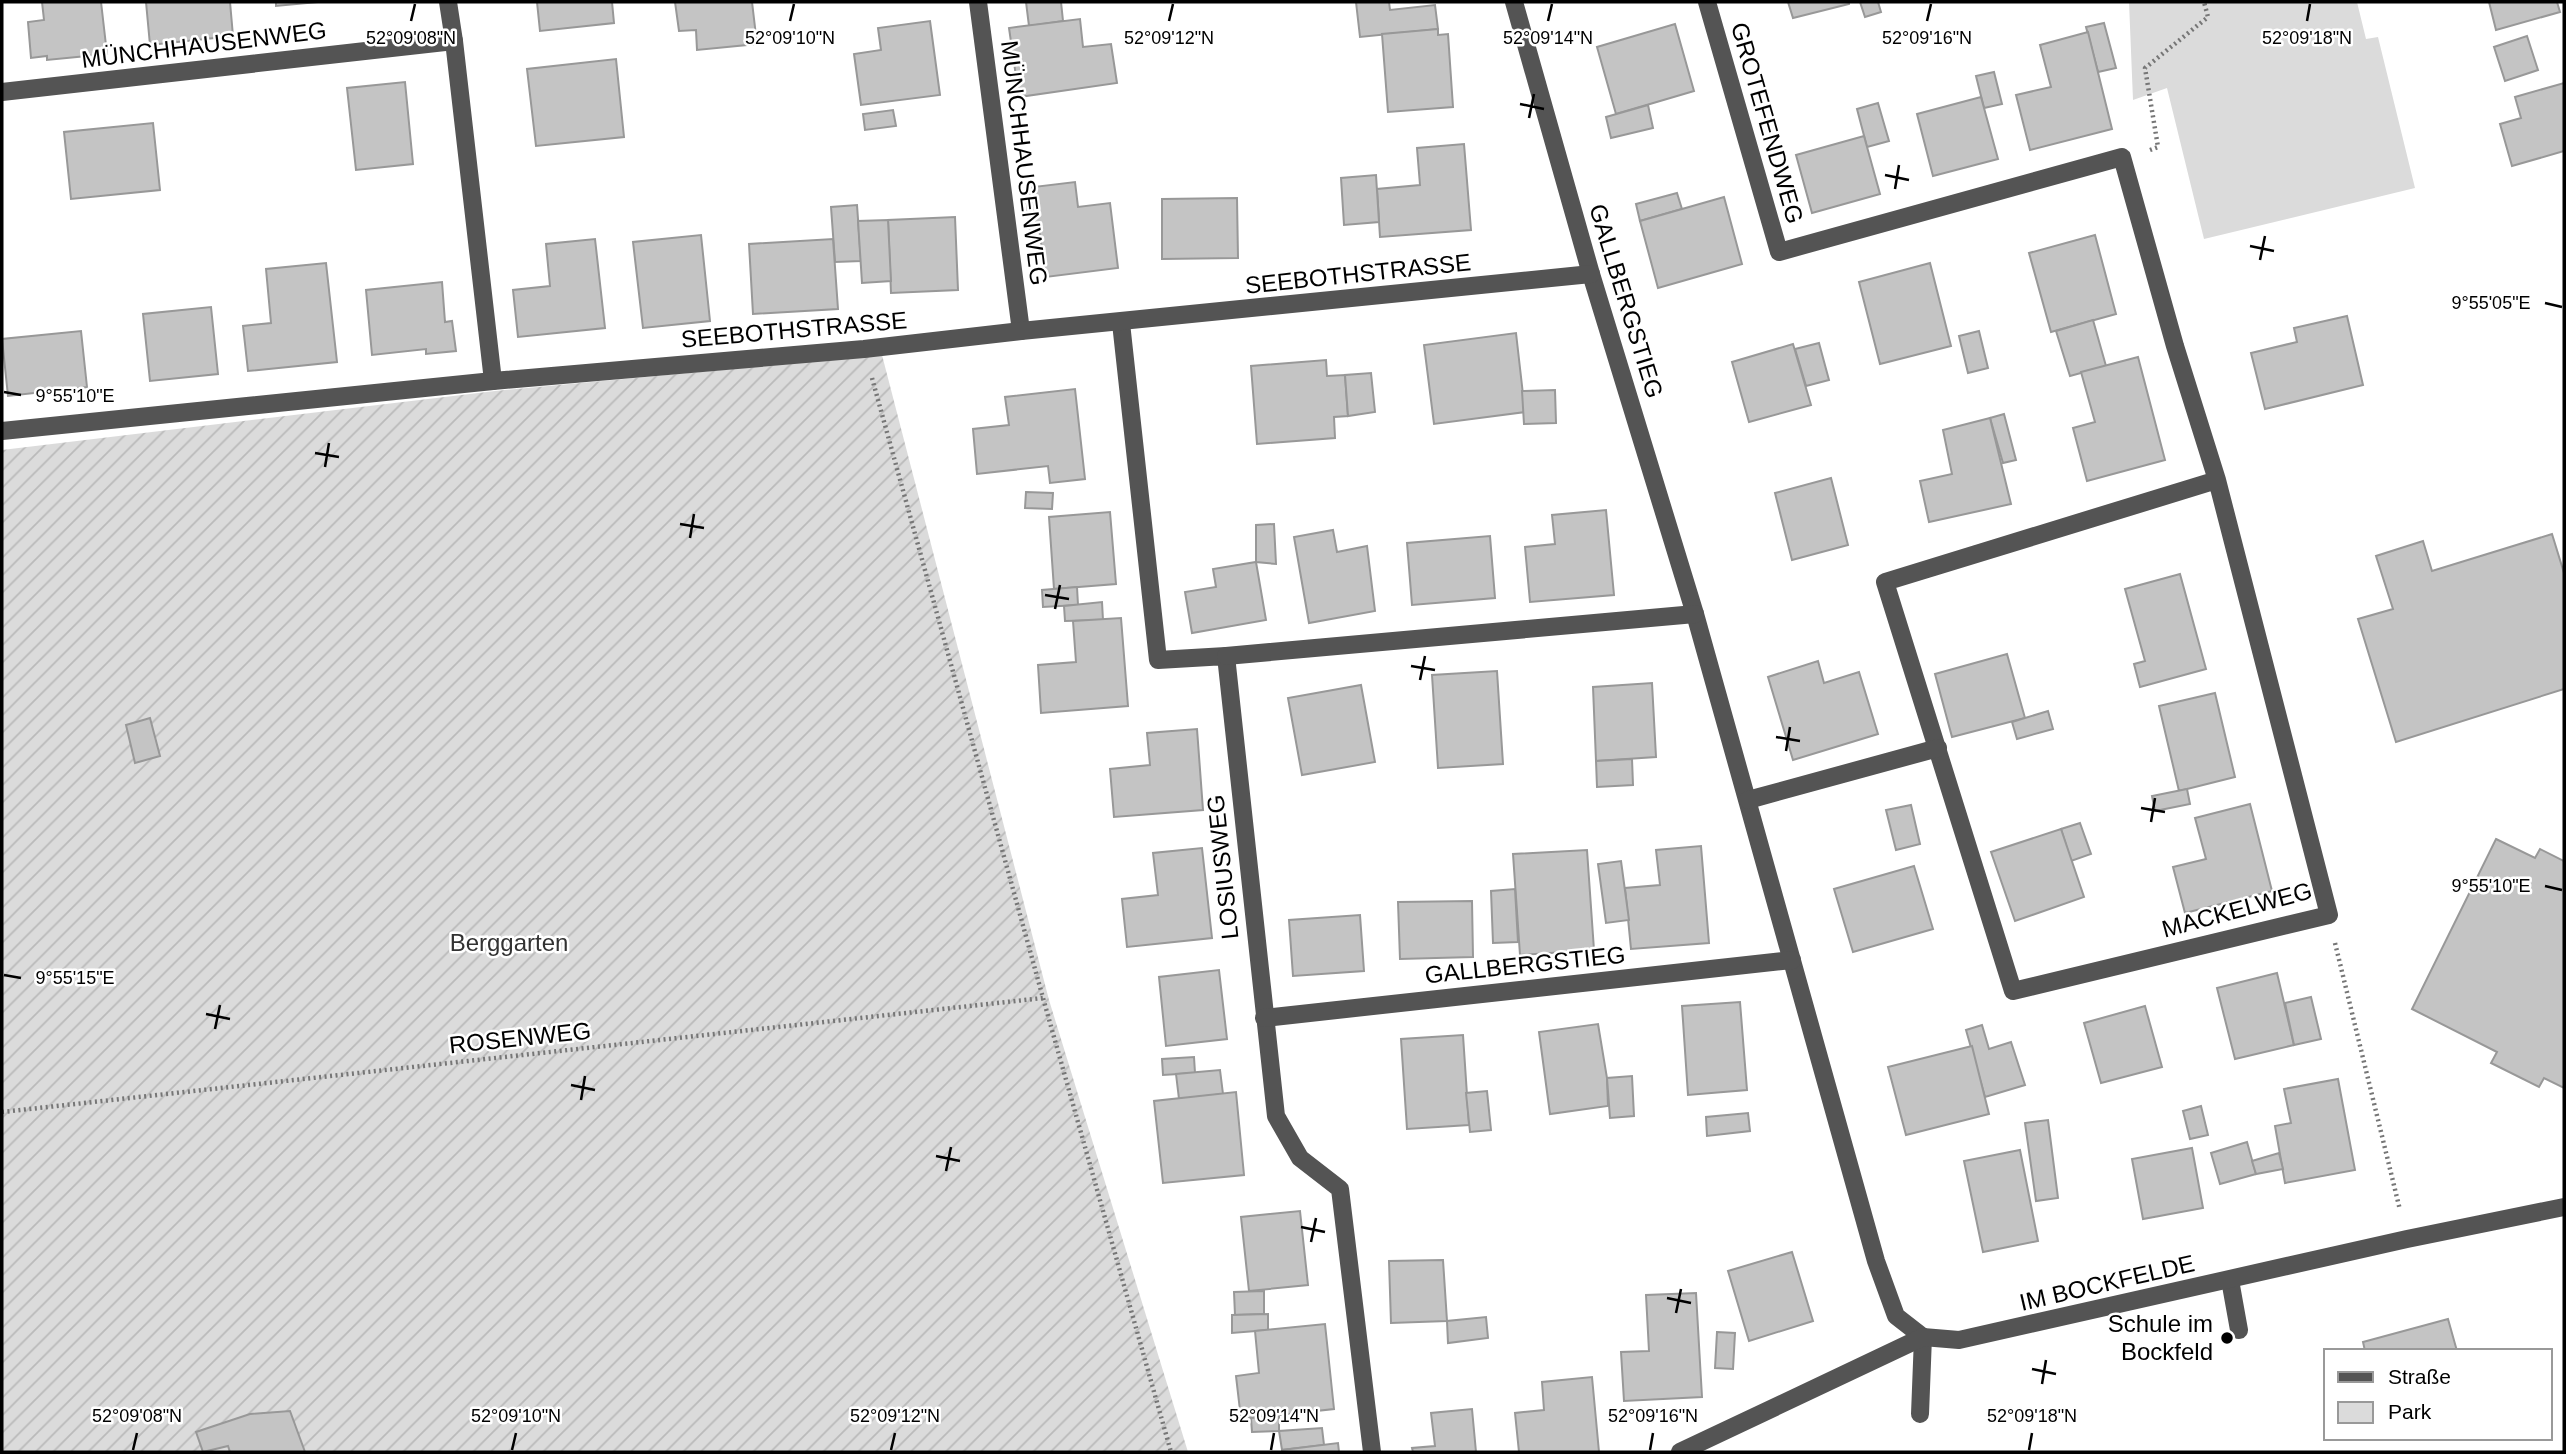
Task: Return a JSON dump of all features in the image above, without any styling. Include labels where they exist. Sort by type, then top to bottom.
[{"type":"street","points":[[448,2],[493,381]]},
{"type":"street","name":"MÜNCHHAUSENWEG","points":[[978,2],[1021,331]]},
{"type":"street","name":"GALLBERGSTIEG","points":[[1514,2],[1591,274],[1695,614],[1876,1261],[1896,1316],[1923,1337]]},
{"type":"street","name":"GROTEFENDWEG","points":[[1707,2],[1779,252],[2122,157]]},
{"type":"street","name":"MÜNCHHAUSENWEG","points":[[2,92],[454,41]]},
{"type":"street","name":"MACKELWEG","points":[[2122,157],[2175,346],[2217,480],[2329,915],[2014,991],[1885,582],[2217,480]]},
{"type":"street","name":"SEEBOTHSTRASSE","points":[[2,431],[493,381],[864,349],[1591,274]]},
{"type":"street","points":[[1121,323],[1157,660],[1695,614]]},
{"type":"street","name":"LOSIUSWEG","points":[[1226,656],[1276,1116],[1300,1158],[1340,1189],[1372,1452]]},
{"type":"street","points":[[1748,800],[1938,748]]},
{"type":"street","name":"GALLBERGSTIEG","points":[[1264,1018],[1792,960]]},
{"type":"street","name":"IM BOCKFELDE","points":[[1923,1337],[1959,1340],[2407,1239],[2564,1207]]},
{"type":"street","points":[[2230,1280],[2239,1330]]},
{"type":"street","points":[[1680,1452],[1923,1337],[1920,1414]]},
{"type":"path","points":[[2122,157],[2158,147],[2145,68],[2208,17],[2204,2]]},
{"type":"path","points":[[864,349],[1171,1452]]},
{"type":"path","points":[[2329,915],[2407,1239]]},
{"type":"path","name":"ROSENWEG","points":[[2,1112],[1043,999]]},
{"type":"green space","points":[[2129,2],[2357,2],[2366,39],[2378,37],[2415,188],[2204,239],[2167,88],[2133,100]]},
{"type":"green space","name":"Berggarten","points":[[882,355],[1049,1000],[1188,1452],[2,1452],[2,450],[495,391]]},
{"type":"building","points":[[42,2],[101,2],[107,54],[47,60],[47,56],[31,58],[28,22],[44,20]]},
{"type":"building","points":[[146,2],[230,2],[233,36],[150,45]]},
{"type":"building","points":[[276,2],[318,2],[276,6]]},
{"type":"building","points":[[537,2],[612,2],[614,23],[540,31]]},
{"type":"building","points":[[675,2],[752,2],[757,44],[697,50],[696,30],[679,31]]},
{"type":"building","points":[[1026,2],[1061,2],[1063,21],[1029,26]]},
{"type":"building","points":[[1356,2],[1389,2],[1390,10],[1435,5],[1438,29],[1360,37]]},
{"type":"building","points":[[1788,2],[1849,2],[1849,4],[1793,18]]},
{"type":"building","points":[[1860,2],[1878,2],[1881,12],[1865,17]]},
{"type":"building","points":[[2489,2],[2557,2],[2560,12],[2496,30]]},
{"type":"building","points":[[1080,19],[1083,47],[1111,44],[1117,83],[1019,97],[1009,28]]},
{"type":"building","points":[[930,21],[940,95],[861,105],[854,54],[881,50],[878,28]]},
{"type":"building","points":[[2104,23],[2116,68],[2098,72],[2086,27]]},
{"type":"building","points":[[1675,24],[1694,91],[1616,114],[1597,47]]},
{"type":"building","points":[[1438,29],[1438,35],[1448,34],[1453,107],[1388,112],[1382,34]]},
{"type":"building","points":[[2088,32],[2112,129],[2030,150],[2016,95],[2051,87],[2040,45]]},
{"type":"building","points":[[2527,36],[2538,70],[2505,81],[2494,47]]},
{"type":"building","points":[[616,59],[624,137],[536,146],[527,69]]},
{"type":"building","points":[[1994,72],[2002,104],[1984,108],[1976,76]]},
{"type":"building","points":[[405,82],[413,164],[356,170],[347,88]]},
{"type":"building","points":[[2564,83],[2564,151],[2512,166],[2500,124],[2521,118],[2515,97]]},
{"type":"building","points":[[1981,97],[1998,159],[1933,176],[1917,114]]},
{"type":"building","points":[[1878,103],[1889,141],[1867,147],[1857,109]]},
{"type":"building","points":[[1648,105],[1653,128],[1611,138],[1606,117]]},
{"type":"building","points":[[893,110],[896,126],[865,130],[863,114]]},
{"type":"building","points":[[153,123],[160,190],[71,199],[64,132]]},
{"type":"building","points":[[1864,136],[1880,194],[1812,213],[1796,155]]},
{"type":"building","points":[[1464,144],[1471,230],[1380,237],[1377,189],[1420,185],[1417,148]]},
{"type":"building","points":[[1376,175],[1379,222],[1344,225],[1341,178]]},
{"type":"building","points":[[1075,182],[1078,207],[1110,203],[1118,268],[1046,277],[1039,229],[1030,231],[1025,188]]},
{"type":"building","points":[[1677,193],[1682,209],[1640,221],[1636,204]]},
{"type":"building","points":[[1724,197],[1742,264],[1658,288],[1640,221]]},
{"type":"building","points":[[1237,198],[1238,258],[1162,259],[1162,199]]},
{"type":"building","points":[[857,205],[861,261],[835,262],[831,207]]},
{"type":"building","points":[[955,217],[958,290],[891,293],[888,220]]},
{"type":"building","points":[[888,220],[891,281],[862,283],[858,221]]},
{"type":"building","points":[[701,235],[710,321],[643,328],[633,242]]},
{"type":"building","points":[[2095,235],[2116,314],[2051,332],[2029,253]]},
{"type":"building","points":[[595,239],[605,328],[518,337],[513,290],[550,286],[546,244]]},
{"type":"building","points":[[833,239],[838,309],[753,314],[749,244]]},
{"type":"building","points":[[326,263],[337,362],[248,371],[243,326],[271,323],[266,269]]},
{"type":"building","points":[[1930,263],[1951,346],[1880,364],[1859,282]]},
{"type":"building","points":[[442,282],[445,322],[452,321],[456,351],[426,354],[426,349],[372,355],[366,290]]},
{"type":"building","points":[[211,307],[218,374],[150,381],[143,314]]},
{"type":"building","points":[[2347,316],[2363,385],[2265,409],[2251,353],[2297,342],[2294,328]]},
{"type":"building","points":[[2093,320],[2106,366],[2070,376],[2056,331]]},
{"type":"building","points":[[81,331],[87,387],[8,396],[2,339]]},
{"type":"building","points":[[1979,331],[1988,368],[1968,373],[1959,336]]},
{"type":"building","points":[[1516,333],[1525,412],[1434,424],[1424,345]]},
{"type":"building","points":[[1819,343],[1829,380],[1806,386],[1795,349]]},
{"type":"building","points":[[1793,344],[1811,405],[1749,422],[1732,362]]},
{"type":"building","points":[[2138,357],[2165,460],[2087,481],[2073,428],[2095,422],[2081,372]]},
{"type":"building","points":[[1326,360],[1327,376],[1345,375],[1348,416],[1334,417],[1335,438],[1257,444],[1251,366]]},
{"type":"building","points":[[1371,373],[1375,412],[1348,416],[1345,375]]},
{"type":"building","points":[[1075,389],[1085,479],[1050,483],[1048,466],[977,474],[973,429],[1009,425],[1005,397]]},
{"type":"building","points":[[1555,390],[1556,423],[1524,424],[1522,391]]},
{"type":"building","points":[[2004,414],[2016,460],[2003,463],[1990,418]]},
{"type":"building","points":[[1990,418],[2011,504],[1929,522],[1920,481],[1952,474],[1943,430]]},
{"type":"building","points":[[1831,478],[1848,545],[1792,560],[1775,493]]},
{"type":"building","points":[[1026,492],[1053,493],[1052,509],[1025,508]]},
{"type":"building","points":[[1606,510],[1614,595],[1530,602],[1525,547],[1555,544],[1552,515]]},
{"type":"building","points":[[1110,512],[1116,584],[1054,589],[1049,517]]},
{"type":"building","points":[[1274,524],[1276,564],[1256,562],[1256,525]]},
{"type":"building","points":[[1333,530],[1337,552],[1367,546],[1375,611],[1309,623],[1294,537]]},
{"type":"building","points":[[2552,534],[2564,573],[2564,689],[2396,742],[2358,619],[2393,609],[2376,556],[2423,541],[2432,571]]},
{"type":"building","points":[[1490,536],[1495,598],[1412,605],[1407,543]]},
{"type":"building","points":[[1256,562],[1266,620],[1192,633],[1185,592],[1216,587],[1213,569]]},
{"type":"building","points":[[2180,574],[2206,669],[2140,687],[2134,664],[2145,661],[2125,589]]},
{"type":"building","points":[[1077,587],[1078,605],[1043,607],[1042,590]]},
{"type":"building","points":[[1102,602],[1103,620],[1065,621],[1064,606]]},
{"type":"building","points":[[1121,618],[1128,706],[1041,713],[1038,665],[1076,662],[1073,621]]},
{"type":"building","points":[[2007,654],[2025,718],[1952,737],[1935,674]]},
{"type":"building","points":[[1818,661],[1824,683],[1859,672],[1878,734],[1793,760],[1768,677]]},
{"type":"building","points":[[1497,671],[1503,764],[1438,768],[1432,675]]},
{"type":"building","points":[[1652,683],[1656,757],[1596,761],[1593,687]]},
{"type":"building","points":[[1361,685],[1375,762],[1302,775],[1288,698]]},
{"type":"building","points":[[2215,693],[2235,777],[2179,791],[2159,706]]},
{"type":"building","points":[[2048,711],[2053,729],[2017,739],[2012,722]]},
{"type":"building","points":[[150,718],[160,756],[135,763],[126,725]]},
{"type":"building","points":[[1197,729],[1203,810],[1114,817],[1110,769],[1150,765],[1147,733]]},
{"type":"building","points":[[1632,759],[1633,785],[1597,787],[1596,761]]},
{"type":"building","points":[[2187,789],[2190,804],[2155,811],[2152,796]]},
{"type":"building","points":[[2250,804],[2272,891],[2185,913],[2173,867],[2206,859],[2195,818]]},
{"type":"building","points":[[1911,805],[1920,844],[1896,850],[1886,810]]},
{"type":"building","points":[[2080,823],[2091,854],[2071,861],[2061,829]]},
{"type":"building","points":[[2061,829],[2084,897],[2015,921],[1991,852]]},
{"type":"building","points":[[2496,839],[2535,858],[2540,849],[2564,861],[2564,1088],[2544,1078],[2539,1087],[2491,1063],[2497,1052],[2412,1009]]},
{"type":"building","points":[[1701,846],[1709,943],[1631,949],[1625,888],[1660,885],[1656,850]]},
{"type":"building","points":[[1202,848],[1212,938],[1127,947],[1122,899],[1158,895],[1153,853]]},
{"type":"building","points":[[1587,850],[1594,950],[1520,955],[1513,854]]},
{"type":"building","points":[[1621,861],[1629,920],[1606,923],[1598,864]]},
{"type":"building","points":[[1914,866],[1933,929],[1853,952],[1834,889]]},
{"type":"building","points":[[1515,889],[1518,942],[1493,943],[1491,891]]},
{"type":"building","points":[[1472,901],[1473,957],[1400,959],[1398,902]]},
{"type":"building","points":[[1360,915],[1364,971],[1293,976],[1289,920]]},
{"type":"building","points":[[1219,970],[1227,1039],[1166,1046],[1159,977]]},
{"type":"building","points":[[2277,973],[2294,1045],[2235,1059],[2217,988]]},
{"type":"building","points":[[2311,997],[2321,1039],[2294,1045],[2285,1003]]},
{"type":"building","points":[[1740,1002],[1747,1090],[1688,1095],[1682,1006]]},
{"type":"building","points":[[2145,1006],[2162,1067],[2101,1083],[2084,1023]]},
{"type":"building","points":[[1598,1024],[1607,1078],[1608,1106],[1550,1114],[1539,1032]]},
{"type":"building","points":[[1982,1025],[1989,1049],[2011,1042],[2025,1085],[1985,1097],[1966,1030]]},
{"type":"building","points":[[1463,1035],[1469,1125],[1407,1129],[1401,1039]]},
{"type":"building","points":[[1972,1046],[1989,1114],[1906,1135],[1888,1067]]},
{"type":"building","points":[[1194,1057],[1195,1073],[1163,1075],[1162,1059]]},
{"type":"building","points":[[1220,1070],[1223,1094],[1179,1099],[1176,1074]]},
{"type":"building","points":[[1632,1076],[1634,1116],[1610,1118],[1607,1078]]},
{"type":"building","points":[[2338,1079],[2355,1170],[2285,1183],[2275,1126],[2291,1123],[2284,1089]]},
{"type":"building","points":[[1487,1091],[1491,1130],[1470,1132],[1466,1093]]},
{"type":"building","points":[[1236,1092],[1244,1175],[1163,1183],[1154,1101]]},
{"type":"building","points":[[2201,1106],[2208,1135],[2190,1139],[2183,1111]]},
{"type":"building","points":[[1748,1113],[1750,1131],[1707,1136],[1706,1117]]},
{"type":"building","points":[[2048,1120],[2058,1198],[2036,1201],[2025,1123]]},
{"type":"building","points":[[2247,1142],[2256,1174],[2220,1184],[2211,1153]]},
{"type":"building","points":[[2192,1148],[2203,1208],[2143,1219],[2132,1159]]},
{"type":"building","points":[[2020,1150],[2038,1241],[1983,1252],[1964,1161]]},
{"type":"building","points":[[2279,1153],[2283,1169],[2256,1174],[2252,1161]]},
{"type":"building","points":[[1300,1211],[1308,1285],[1249,1291],[1241,1217]]},
{"type":"building","points":[[1792,1252],[1813,1321],[1749,1341],[1728,1271]]},
{"type":"building","points":[[1443,1260],[1447,1321],[1391,1323],[1389,1261]]},
{"type":"building","points":[[1264,1291],[1264,1314],[1235,1315],[1234,1292]]},
{"type":"building","points":[[1696,1293],[1702,1397],[1624,1401],[1621,1352],[1649,1351],[1646,1295]]},
{"type":"building","points":[[1268,1314],[1268,1330],[1232,1333],[1232,1315]]},
{"type":"building","points":[[1486,1317],[1488,1338],[1448,1343],[1447,1321]]},
{"type":"building","points":[[2448,1319],[2456,1349],[2365,1349],[2363,1342]]},
{"type":"building","points":[[1325,1324],[1334,1409],[1241,1419],[1236,1376],[1259,1373],[1255,1331]]},
{"type":"building","points":[[1717,1332],[1735,1333],[1733,1369],[1715,1368]]},
{"type":"building","points":[[1592,1377],[1599,1452],[1519,1452],[1515,1413],[1544,1410],[1542,1382]]},
{"type":"building","points":[[1472,1409],[1476,1452],[1413,1452],[1412,1448],[1435,1446],[1431,1413]]},
{"type":"building","points":[[290,1411],[305,1452],[230,1452],[228,1446],[203,1452],[196,1432],[250,1414]]},
{"type":"building","points":[[1279,1416],[1279,1431],[1252,1432],[1251,1418]]},
{"type":"building","points":[[1322,1428],[1324,1445],[1282,1450],[1279,1431]]},
{"type":"building","points":[[1338,1443],[1339,1452],[1282,1452],[1282,1450]]},
{"type":"place","name":"Schule im Bockfeld","points":[[2227,1338]]}]
